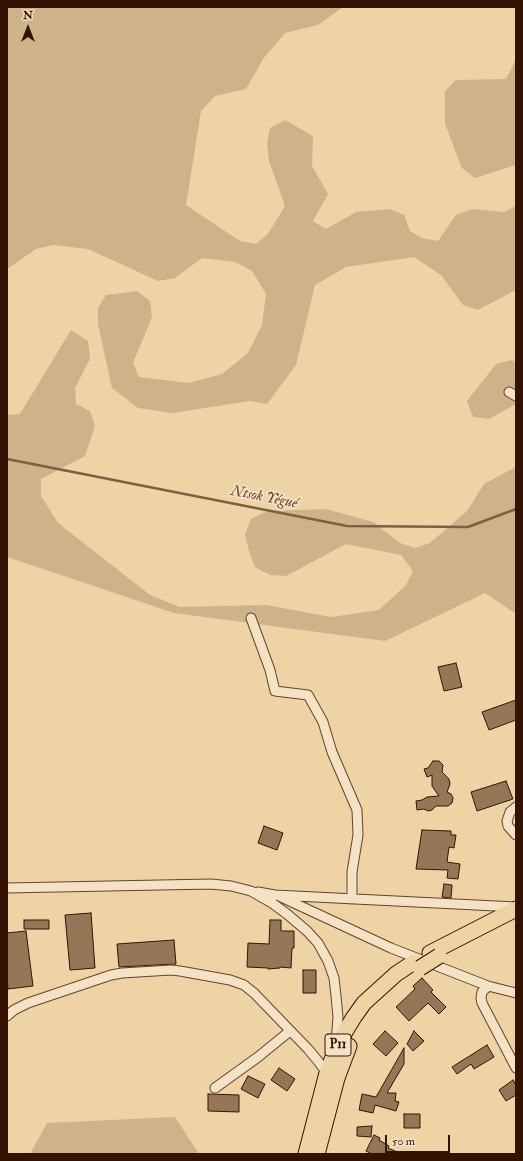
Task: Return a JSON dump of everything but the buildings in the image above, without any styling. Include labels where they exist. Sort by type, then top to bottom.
[{"type":"main road","name":"P11","points":[[306,1154],[326,1073],[336,1049],[354,1017],[364,1003],[396,974],[417,965],[516,908]]},
{"type":"main road","name":"P11","points":[[435,954],[516,918]]},
{"type":"main road","name":"P11","points":[[317,1154],[337,1078],[345,1054],[355,1034],[370,1012],[417,965]]},
{"type":"street","points":[[251,618],[276,691],[308,695],[323,722],[332,752],[357,810],[358,835],[352,872],[352,899]]},
{"type":"street","points":[[516,807],[510,812],[507,821],[508,826],[516,835]]},
{"type":"street","points":[[7,888],[211,884],[231,886],[275,895],[516,908]]},
{"type":"street","points":[[251,891],[272,903],[307,931],[318,943],[328,961],[334,978],[338,1017],[336,1049]]},
{"type":"street","points":[[275,895],[391,948],[488,986],[516,993]]},
{"type":"street","points":[[7,1016],[14,1010],[28,1003],[111,975],[171,970],[180,971],[230,980],[244,985],[254,993],[318,1061],[326,1073]]},
{"type":"street","points":[[488,986],[482,992],[482,1003],[516,1068]]},
{"type":"street","points":[[215,1088],[258,1057],[290,1031]]},
{"type":"shaded area","points":[[7,7],[343,7],[318,25],[285,33],[263,59],[246,89],[215,96],[201,111],[186,205],[240,241],[256,244],[268,234],[285,206],[269,161],[267,143],[270,128],[285,120],[313,136],[312,166],[328,194],[313,221],[326,229],[356,212],[390,209],[404,215],[410,231],[422,238],[438,241],[456,215],[472,209],[504,212],[516,206],[516,290],[478,310],[463,305],[441,275],[414,257],[346,267],[315,285],[296,365],[267,404],[250,401],[172,413],[138,408],[112,388],[98,324],[98,308],[106,295],[137,291],[150,301],[152,317],[133,363],[139,377],[188,383],[222,374],[248,353],[262,325],[266,294],[252,271],[235,262],[202,258],[175,278],[158,281],[88,249],[53,245],[36,249],[7,269]]},
{"type":"shaded area","points":[[516,59],[516,165],[475,178],[462,168],[445,124],[445,91],[456,80],[506,79]]},
{"type":"shaded area","points":[[71,330],[88,341],[90,359],[75,388],[76,404],[90,411],[95,426],[85,456],[41,479],[41,496],[58,523],[150,595],[180,607],[266,605],[331,617],[379,610],[406,585],[413,571],[401,555],[346,544],[286,576],[270,575],[255,567],[249,551],[245,535],[251,519],[267,511],[326,509],[373,522],[400,543],[415,548],[430,543],[467,511],[484,484],[514,468],[516,464],[516,614],[485,593],[385,641],[174,613],[7,557],[7,415],[20,414]]},
{"type":"shaded area","points":[[512,360],[516,363],[516,404],[489,419],[473,417],[467,401],[496,364]]},
{"type":"shaded area","points":[[175,1117],[199,1154],[30,1154],[47,1123]]},
{"type":"waterway","name":"Ntsok Yégué","points":[[7,459],[347,526],[468,527],[516,509]]}]
